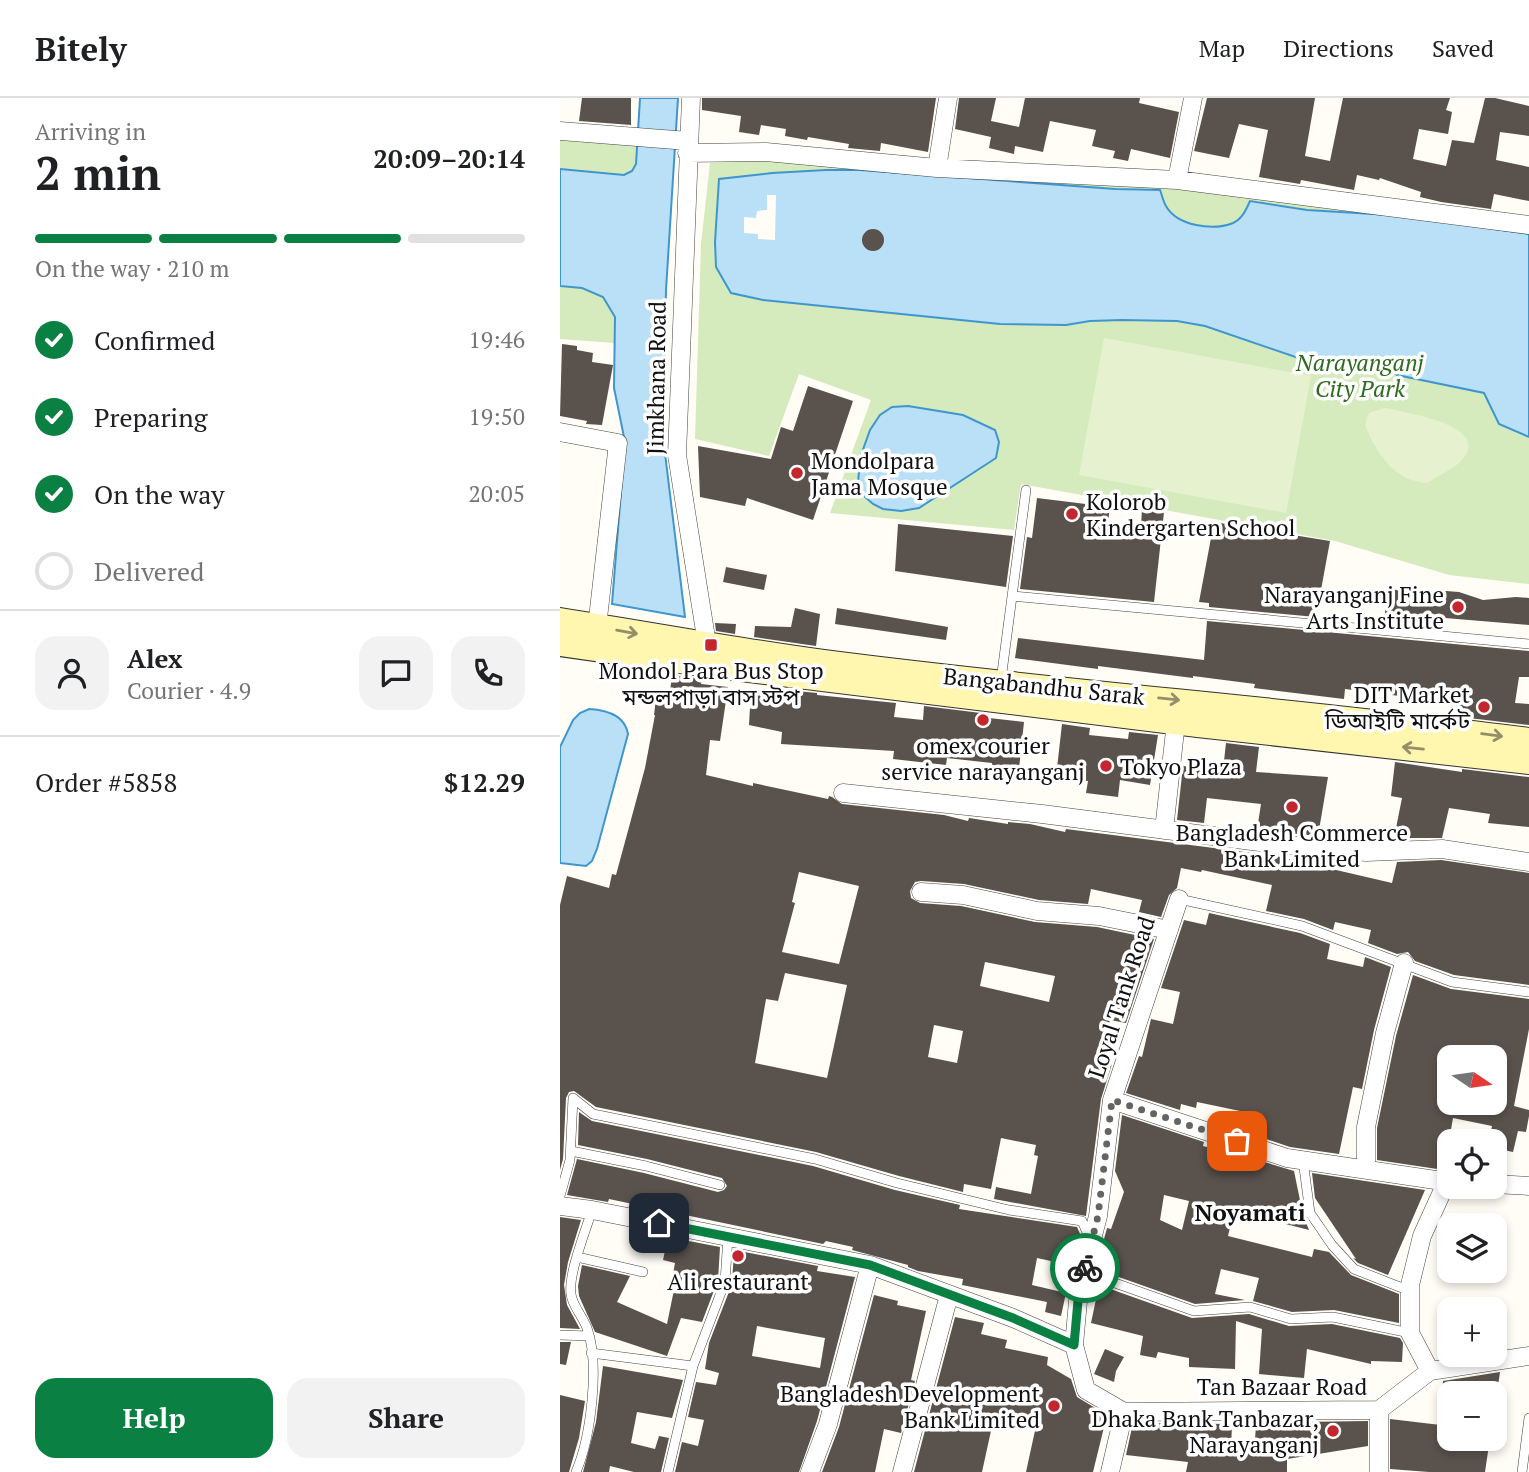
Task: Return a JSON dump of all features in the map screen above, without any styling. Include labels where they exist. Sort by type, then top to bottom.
[{"type":"main road","name":"Bangabandhu Sarak","points":[[560,620],[831,663],[1385,721],[1529,740]]},
{"type":"main road","name":"Bangabandhu Sarak","points":[[560,644],[708,665],[1529,762]]},
{"type":"street","name":"Jimkhana Road","points":[[691,98],[685,145],[677,455],[707,644]]},
{"type":"street","points":[[937,168],[948,98]]},
{"type":"street","points":[[1177,180],[1193,98]]},
{"type":"street","points":[[560,131],[635,135],[685,145],[937,168],[1177,180],[1529,225]]},
{"type":"street","name":"Jimkhana Road","points":[[560,432],[618,443],[597,627]]},
{"type":"street","points":[[1164,830],[1177,722]]},
{"type":"street","points":[[843,793],[1275,844],[1353,851],[1441,849],[1529,862]]},
{"type":"street","points":[[921,892],[963,895],[1037,911],[1099,916],[1169,930]]},
{"type":"street","name":"Loyal Tank Road","points":[[1179,899],[1112,1100],[1287,1158],[1437,1180]]},
{"type":"street","points":[[1366,1170],[1366,1127],[1385,1033],[1404,963]]},
{"type":"street","points":[[1110,1472],[1124,1412],[1086,1390],[1074,1345],[1079,1290],[1098,1216],[1112,1100]]},
{"type":"street","points":[[1507,1185],[1529,1186]]},
{"type":"street","points":[[1430,1371],[1410,1333],[1410,1291],[1422,1236],[1440,1199]]},
{"type":"street","points":[[560,1206],[870,1265],[1013,1318],[1074,1345]]},
{"type":"street","points":[[810,1472],[828,1424],[870,1265]]},
{"type":"street","points":[[902,1472],[949,1295]]},
{"type":"street","name":"Tan Bazaar Road","points":[[1124,1412],[1379,1410],[1430,1371],[1529,1356]]},
{"type":"street","points":[[1379,1410],[1379,1472]]},
{"type":"lane","points":[[1001,682],[1026,490]]},
{"type":"lane","points":[[1012,596],[1529,644]]},
{"type":"lane","points":[[1179,899],[1302,926],[1452,982],[1529,992]]},
{"type":"lane","points":[[560,1196],[570,1151],[573,1098],[593,1114],[815,1159],[897,1183],[1009,1210],[1082,1221],[1091,1242]]},
{"type":"lane","points":[[570,1151],[646,1166],[720,1185]]},
{"type":"lane","points":[[1303,1160],[1310,1213],[1332,1245],[1354,1269],[1410,1291]]},
{"type":"lane","points":[[576,1472],[584,1453],[591,1409],[591,1353],[589,1336],[570,1294],[577,1257],[592,1210]]},
{"type":"lane","points":[[668,1472],[693,1366],[725,1282],[728,1237]]},
{"type":"lane","points":[[577,1257],[643,1272]]},
{"type":"lane","points":[[1084,1272],[1194,1311],[1250,1307],[1291,1319],[1333,1317],[1410,1333]]},
{"type":"lane","points":[[560,1335],[589,1336]]},
{"type":"lane","points":[[591,1353],[693,1366]]},
{"type":"lane","points":[[1522,1472],[1529,1418]]},
{"type":"green space","points":[[560,139],[643,145],[628,344],[560,339]]},
{"type":"green space","name":"Narayanganj City Park","points":[[787,158],[1136,181],[1529,228],[1529,584],[1449,575],[1335,541],[1021,484],[1014,530],[830,513],[871,400],[799,374],[769,456],[695,439],[701,244],[710,163]]},
{"type":"green space","points":[[1104,338],[1311,376],[1286,513],[1079,475]]},
{"type":"green space","points":[[1385,408],[1427,417],[1458,430],[1467,439],[1468,450],[1460,462],[1427,483],[1405,477],[1381,456],[1365,425],[1369,413]]},
{"type":"water","points":[[640,98],[678,98],[666,290],[663,437],[685,617],[612,604],[625,442],[614,388],[615,317],[603,297],[582,288],[560,286],[560,169],[624,175],[632,171],[636,164]]},
{"type":"water","points":[[826,170],[1160,190],[1165,204],[1178,218],[1196,225],[1216,227],[1236,221],[1250,201],[1307,210],[1406,216],[1529,234],[1529,437],[1499,424],[1484,393],[1397,375],[1384,366],[1344,367],[1310,362],[1205,326],[1177,321],[1122,320],[1066,325],[1000,324],[763,300],[731,293],[716,267],[719,179]]},
{"type":"water","points":[[908,406],[963,415],[995,430],[999,442],[996,458],[919,508],[901,511],[883,509],[865,497],[858,483],[860,458],[870,430],[880,415],[892,407]]},
{"type":"water","points":[[589,709],[619,718],[628,734],[597,849],[592,861],[586,866],[560,863],[560,747],[573,720]]},
{"type":"pier","points":[[767,195],[776,195],[775,240],[758,239],[758,234],[744,233],[744,217],[756,218],[757,211],[767,210]]},
{"type":"building","points":[[582,98],[631,98],[631,125],[579,121]]},
{"type":"building","points":[[702,98],[936,98],[928,152],[881,143],[880,151],[848,148],[849,144],[785,136],[786,129],[761,125],[759,135],[739,132],[741,116],[702,110]]},
{"type":"building","points":[[959,98],[996,98],[991,121],[1019,127],[1025,98],[1140,98],[1139,103],[1179,112],[1170,158],[1131,149],[1128,161],[1113,158],[1115,151],[1092,146],[1096,130],[1050,121],[1043,152],[1015,146],[1014,154],[989,148],[991,137],[955,129]]},
{"type":"building","points":[[1207,98],[1315,98],[1305,156],[1330,161],[1343,98],[1450,98],[1446,110],[1452,112],[1448,134],[1419,129],[1413,159],[1446,166],[1452,140],[1474,143],[1485,98],[1529,106],[1529,136],[1500,132],[1496,160],[1529,167],[1529,201],[1494,194],[1491,209],[1420,197],[1421,192],[1380,178],[1379,180],[1357,175],[1354,190],[1301,180],[1300,184],[1259,177],[1268,130],[1239,124],[1229,158],[1194,151]]},
{"type":"building","points":[[873,229],[881,232],[884,240],[881,248],[873,251],[865,248],[862,240],[865,232]]},
{"type":"building","points":[[562,344],[577,346],[577,350],[593,353],[592,362],[613,365],[602,425],[586,424],[587,421],[560,416]]},
{"type":"building","points":[[808,386],[853,401],[813,520],[747,498],[745,506],[700,497],[698,446],[771,459],[781,427],[793,431]]},
{"type":"building","points":[[1037,498],[1110,507],[1108,522],[1141,526],[1142,509],[1164,512],[1154,602],[1020,589],[1027,537],[1032,538]]},
{"type":"building","points":[[1214,522],[1330,541],[1316,617],[1209,607],[1209,603],[1199,602]]},
{"type":"building","points":[[898,524],[1013,536],[1006,587],[895,571]]},
{"type":"building","points":[[726,567],[767,575],[764,590],[723,582]]},
{"type":"building","name":"Narayanganj Fine Arts Institute","points":[[1388,588],[1418,595],[1459,592],[1483,600],[1529,598],[1529,625],[1385,613]]},
{"type":"building","points":[[795,608],[820,614],[816,646],[754,637],[755,626],[791,627]]},
{"type":"building","points":[[837,608],[948,627],[946,640],[835,624]]},
{"type":"building","points":[[1207,621],[1529,651],[1529,677],[1519,677],[1515,703],[1529,704],[1529,725],[1452,716],[1454,703],[1345,689],[1344,699],[1254,688],[1255,684],[1193,676],[1098,666],[1098,669],[1015,658],[1018,638],[1204,660]]},
{"type":"building","points":[[715,623],[736,624],[735,634],[716,631]]},
{"type":"building","points":[[672,675],[702,679],[701,684],[728,687],[720,741],[710,740],[706,775],[753,786],[753,783],[828,799],[829,796],[842,804],[944,815],[968,821],[969,818],[1008,824],[1030,824],[1065,832],[1066,829],[1276,856],[1392,883],[1397,862],[1441,860],[1529,873],[1529,985],[1454,975],[1415,961],[1408,952],[1397,954],[1368,943],[1371,930],[1335,922],[1333,930],[1304,919],[1266,911],[1272,885],[1202,870],[1181,868],[1177,888],[1169,895],[1161,917],[1139,912],[1142,900],[1091,889],[1088,904],[1039,900],[964,884],[915,882],[910,891],[911,898],[920,903],[961,906],[1035,922],[1097,927],[1154,939],[1126,1023],[1110,1020],[1101,1061],[1112,1064],[1101,1099],[1086,1216],[994,1199],[996,1187],[1031,1194],[1038,1156],[1034,1155],[1036,1145],[1001,1138],[991,1189],[964,1184],[963,1192],[816,1152],[596,1107],[574,1091],[569,1092],[566,1098],[560,1170],[560,905],[567,876],[609,888],[612,874],[616,875],[645,768],[657,690],[670,692]],"holes":[[[799,872],[859,886],[839,964],[782,952],[795,903],[792,902]],[[985,962],[1055,976],[1049,1002],[980,986]],[[785,973],[847,985],[827,1078],[755,1063],[766,999],[778,1001]],[[934,1025],[963,1031],[957,1063],[928,1057]]]},
{"type":"building","points":[[751,690],[787,690],[896,703],[894,717],[923,720],[924,706],[989,714],[989,718],[1024,722],[1018,778],[991,775],[992,763],[947,758],[946,765],[893,759],[894,751],[781,744],[782,732],[749,725]]},
{"type":"building","points":[[1062,724],[1090,728],[1089,735],[1128,739],[1129,732],[1158,735],[1150,785],[1120,780],[1118,797],[1086,793],[1088,781],[1056,777]]},
{"type":"building","points":[[1226,743],[1259,747],[1256,772],[1328,777],[1318,836],[1257,830],[1261,804],[1207,798],[1204,823],[1177,820],[1183,766],[1223,770]]},
{"type":"building","points":[[1395,762],[1462,772],[1462,769],[1529,777],[1529,827],[1488,823],[1490,814],[1449,808],[1442,838],[1394,838],[1402,798],[1391,796]]},
{"type":"building","points":[[1209,913],[1300,933],[1330,944],[1327,959],[1363,967],[1365,957],[1391,967],[1362,1089],[1353,1087],[1339,1154],[1290,1147],[1237,1129],[1240,1111],[1197,1102],[1196,1108],[1181,1104],[1180,1110],[1126,1093],[1139,1056],[1142,1057],[1151,1019],[1173,1024],[1180,992],[1161,988],[1184,920],[1206,925]]},
{"type":"building","points":[[1413,975],[1451,989],[1529,999],[1529,1029],[1514,1106],[1529,1110],[1529,1116],[1526,1132],[1518,1131],[1513,1152],[1507,1151],[1507,1129],[1491,1129],[1492,1126],[1453,1118],[1451,1129],[1437,1129],[1437,1169],[1377,1160],[1377,1128],[1396,1036]]},
{"type":"building","points":[[579,1112],[592,1121],[813,1166],[895,1190],[960,1205],[959,1209],[1077,1227],[1081,1236],[1074,1266],[1037,1258],[1032,1285],[1066,1293],[1061,1316],[1045,1312],[1047,1302],[962,1285],[963,1279],[918,1271],[908,1265],[852,1250],[853,1247],[826,1241],[823,1244],[609,1199],[608,1202],[567,1195],[577,1159],[718,1192],[727,1186],[722,1178],[578,1145]]},
{"type":"building","points":[[1122,1115],[1204,1142],[1203,1146],[1294,1171],[1303,1215],[1309,1230],[1234,1211],[1228,1236],[1312,1257],[1314,1249],[1329,1252],[1351,1275],[1399,1294],[1399,1323],[1334,1310],[1292,1312],[1253,1301],[1259,1278],[1221,1269],[1215,1294],[1245,1300],[1195,1304],[1096,1269],[1107,1228],[1111,1229],[1124,1192],[1115,1171]],"holes":[[[1164,1195],[1189,1201],[1182,1230],[1160,1220]]]},
{"type":"building","points":[[1312,1173],[1425,1190],[1388,1275],[1358,1263],[1353,1258],[1356,1259],[1315,1198]]},
{"type":"building","points":[[560,1217],[581,1220],[564,1285],[567,1305],[580,1329],[560,1328]]},
{"type":"building","points":[[668,1237],[720,1247],[718,1280],[702,1322],[681,1318],[667,1356],[595,1332],[579,1296],[582,1265],[630,1276],[617,1302],[667,1324],[676,1280],[672,1279],[675,1263],[663,1260]]},
{"type":"building","points":[[734,1250],[818,1266],[817,1271],[855,1277],[817,1421],[799,1472],[675,1472],[682,1442],[698,1446],[704,1420],[688,1417],[696,1382],[716,1385],[719,1373],[705,1369],[709,1343],[732,1284]],"holes":[[[757,1326],[825,1338],[820,1368],[752,1356]]]},
{"type":"building","points":[[1099,1285],[1192,1318],[1249,1314],[1289,1326],[1332,1324],[1400,1338],[1403,1343],[1402,1362],[1371,1361],[1371,1364],[1307,1349],[1304,1378],[1259,1374],[1262,1329],[1236,1321],[1235,1369],[1189,1367],[1189,1358],[1158,1352],[1156,1358],[1140,1355],[1143,1336],[1091,1323]]},
{"type":"building","points":[[874,1295],[898,1301],[897,1305],[926,1311],[911,1380],[915,1381],[901,1433],[884,1429],[875,1472],[822,1472],[839,1427]]},
{"type":"building","points":[[955,1317],[984,1323],[981,1334],[1007,1340],[1005,1348],[1048,1357],[1047,1365],[1071,1379],[1077,1397],[1107,1415],[1093,1472],[1026,1472],[1036,1426],[994,1417],[982,1472],[914,1472]]},
{"type":"building","points":[[560,1342],[571,1342],[566,1365],[560,1364]]},
{"type":"building","points":[[1105,1349],[1124,1357],[1116,1371],[1114,1382],[1094,1374]]},
{"type":"building","points":[[603,1366],[683,1380],[672,1418],[637,1412],[631,1443],[655,1449],[659,1436],[669,1438],[661,1472],[634,1472],[610,1466],[609,1472],[583,1472],[596,1422]]},
{"type":"building","points":[[1500,1372],[1499,1381],[1443,1381]]},
{"type":"building","points":[[560,1395],[585,1401],[579,1438],[569,1472],[560,1472]]},
{"type":"building","points":[[1390,1419],[1437,1425],[1437,1451],[1488,1451],[1485,1472],[1390,1469]]},
{"type":"building","points":[[1368,1421],[1368,1446],[1287,1459],[1287,1472],[1186,1472],[1188,1462],[1126,1455],[1133,1423],[1232,1424],[1231,1451],[1254,1452],[1256,1426],[1297,1426],[1297,1422]]},
{"type":"way so far","points":[[1085,1268],[1098,1216],[1112,1100],[1237,1141]]},
{"type":"place","name":"Mondolpara Jama Mosque","points":[[797,473]]},
{"type":"place","name":"Kolorob Kindergarten School","points":[[1072,514]]},
{"type":"place","name":"Narayanganj Fine Arts Institute","points":[[1458,607]]},
{"type":"place","name":"Mondol Para Bus Stop মন্ডলপাড়া বাস স্টপ","points":[[711,645]]},
{"type":"place","name":"DIT Market ডিআইটি মার্কেট","points":[[1484,707]]},
{"type":"place","name":"omex courier service narayanganj","points":[[983,720]]},
{"type":"place","name":"Tokyo Plaza","points":[[1106,766]]},
{"type":"place","name":"Bangladesh Commerce Bank Limited","points":[[1292,807]]},
{"type":"place","name":"Ali restaurant","points":[[738,1256]]},
{"type":"place","name":"Bangladesh Development Bank Limited","points":[[1054,1406]]},
{"type":"place","name":"Dhaka Bank Tanbazar, Narayanganj","points":[[1333,1431]]},
{"type":"district","name":"Noyamati","points":[[1250,1212]]},
{"type":"route","points":[[659,1223],[870,1265],[1013,1318],[1074,1345],[1079,1290],[1085,1268]]}]
